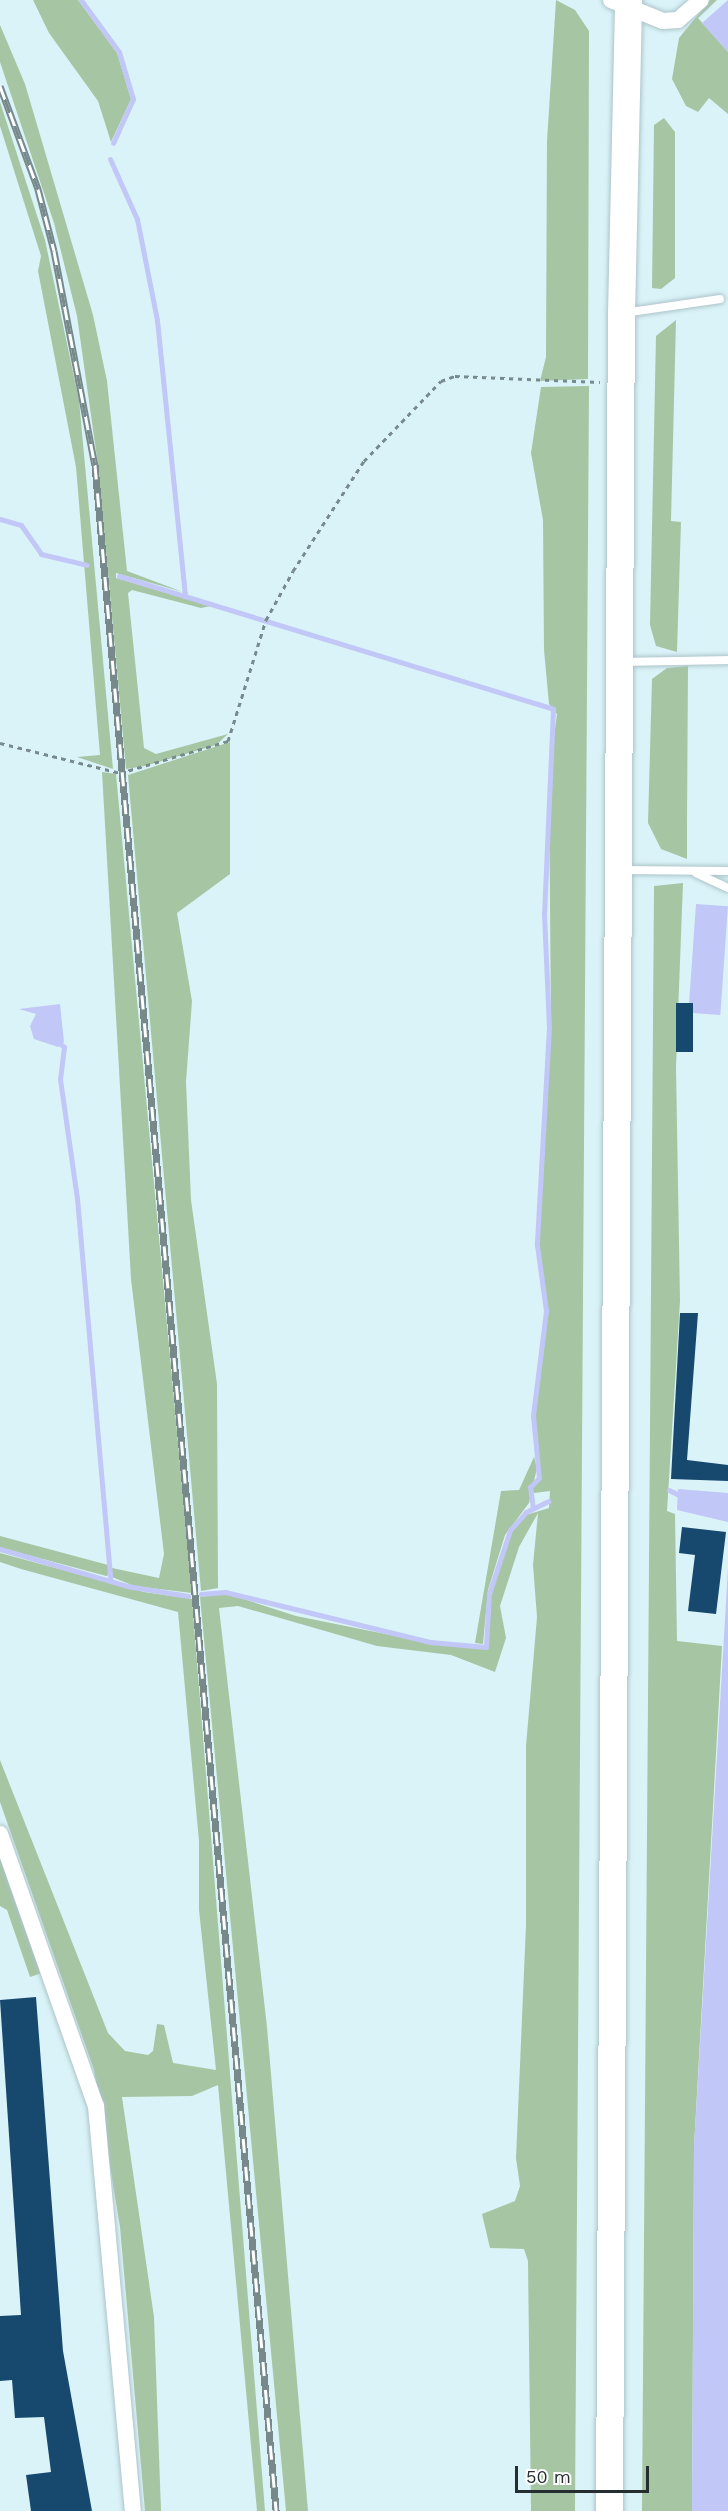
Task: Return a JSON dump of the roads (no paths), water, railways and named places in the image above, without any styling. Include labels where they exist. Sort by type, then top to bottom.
[{"type":"highway","points":[[609,2511],[623,2]]},
{"type":"street","points":[[623,2],[663,21],[678,20],[700,0]]},
{"type":"street","points":[[0,1834],[96,2106],[134,2511]]},
{"type":"lane","points":[[621,314],[720,299]]},
{"type":"lane","points":[[620,662],[728,660]]},
{"type":"lane","points":[[619,870],[728,871]]},
{"type":"lane","points":[[693,872],[728,888]]},
{"type":"water","points":[[728,0],[728,52],[702,23]]},
{"type":"water","points":[[696,904],[728,906],[720,1015],[688,1013]]},
{"type":"water","points":[[60,1004],[64,1042],[58,1047],[34,1039],[30,1026],[36,1014],[19,1009]]},
{"type":"water","points":[[678,1489],[728,1493],[728,1522],[677,1510]]},
{"type":"water","points":[[728,1568],[728,2511],[692,2511],[694,2147]]},
{"type":"waterway","points":[[81,0],[119,52],[133,99],[113,143]]},
{"type":"waterway","points":[[110,159],[137,219],[157,320],[185,595]]},
{"type":"waterway","points":[[0,519],[21,525],[41,554],[87,565]]},
{"type":"waterway","points":[[119,576],[553,709],[544,914],[549,1027],[537,1245],[546,1311],[533,1415],[539,1478],[530,1487],[533,1508]]},
{"type":"waterway","points":[[59,1043],[64,1047],[60,1079],[77,1198],[110,1579]]},
{"type":"waterway","points":[[669,1490],[683,1497]]},
{"type":"waterway","points":[[201,1594],[225,1592],[430,1642],[486,1647],[489,1594],[510,1530],[526,1512],[549,1501]]},
{"type":"waterway","points":[[0,1549],[127,1586],[188,1596]]},
{"type":"railway","points":[[0,86],[38,189],[54,251],[95,465],[276,2511]]}]
